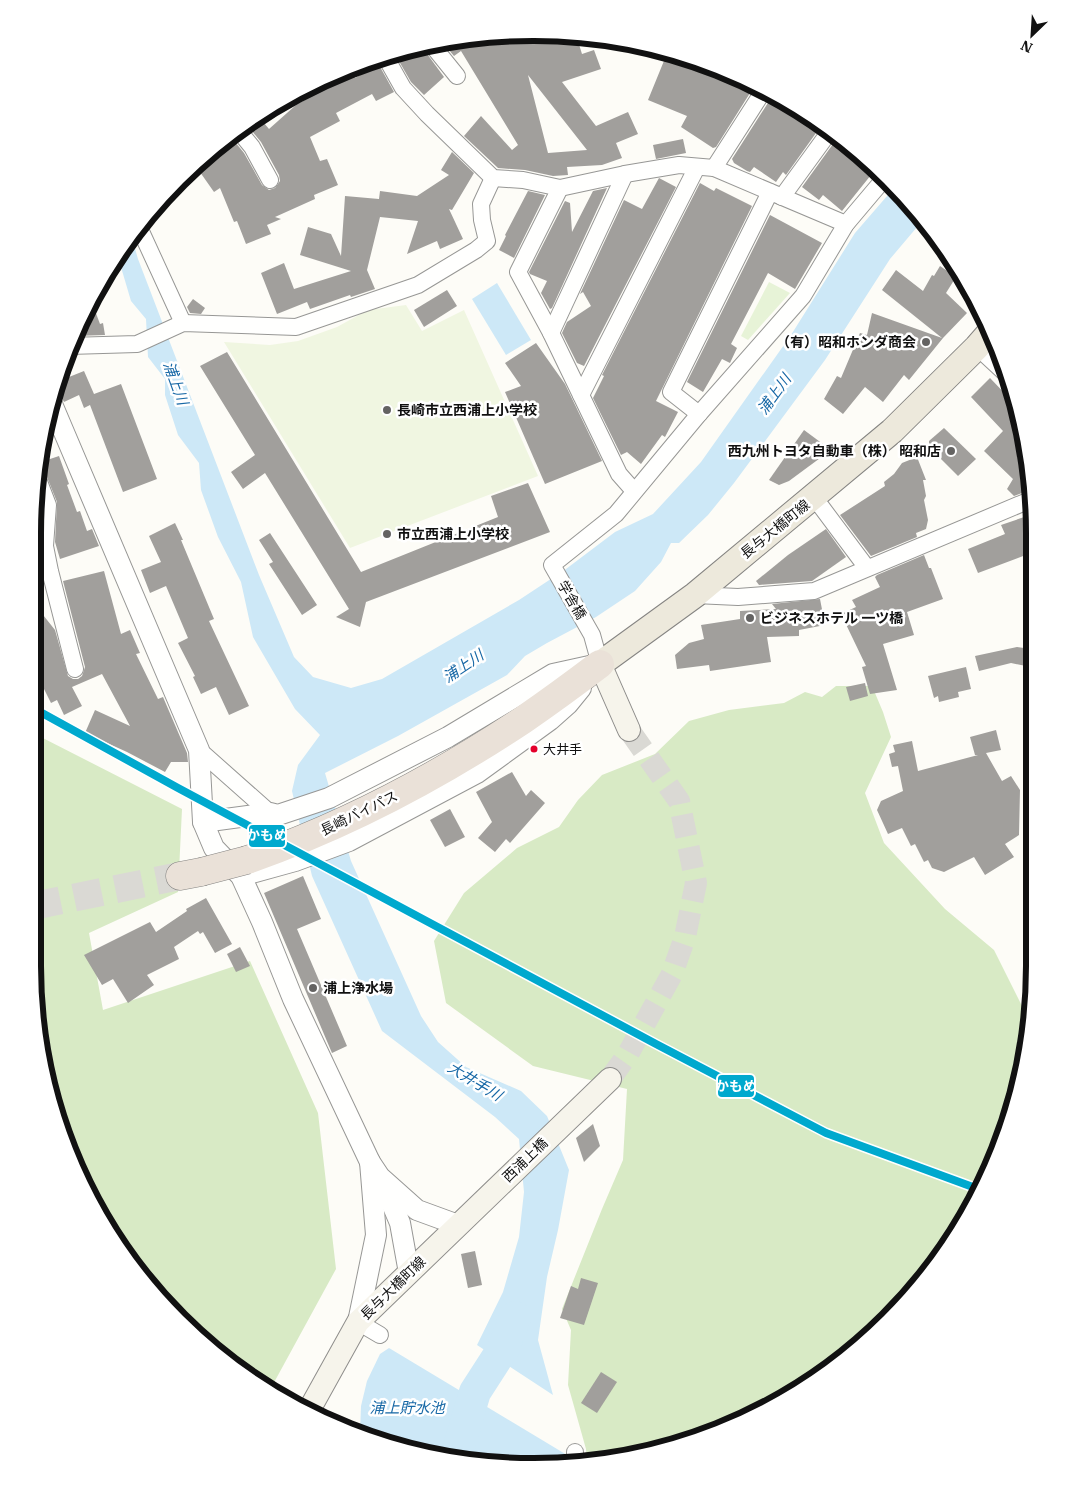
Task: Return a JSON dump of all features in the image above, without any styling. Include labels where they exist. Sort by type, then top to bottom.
[{"type":"highway","name":"長崎バイパス","points":[[189,869],[244,862],[284,833],[338,819],[413,786],[493,740],[523,716],[600,664]]},
{"type":"main road","name":"長与大橋町線","points":[[600,664],[695,595],[892,431],[984,339]]},
{"type":"main road","points":[[600,664],[629,730]]},
{"type":"main road","name":"西浦上橋","points":[[458,1225],[610,1079]]},
{"type":"main road","name":"長与大橋町線","points":[[312,1405],[358,1322],[458,1225]]},
{"type":"street","points":[[437,51],[457,76]]},
{"type":"street","points":[[390,63],[403,88],[493,178],[523,180],[560,188],[679,165],[714,168],[846,224]]},
{"type":"street","points":[[714,168],[760,97]]},
{"type":"street","points":[[243,136],[252,147],[270,180]]},
{"type":"street","points":[[699,414],[671,392],[776,195],[825,137]]},
{"type":"street","points":[[581,395],[697,167]]},
{"type":"street","points":[[551,333],[625,174]]},
{"type":"street","points":[[79,346],[137,344],[183,323],[296,327],[418,285],[476,250],[487,241],[482,220],[481,204],[493,178]]},
{"type":"street","points":[[560,188],[518,272],[551,333],[619,474],[634,491],[803,296],[846,224],[880,183]]},
{"type":"street","points":[[143,235],[183,323]]},
{"type":"street","points":[[56,414],[199,750],[203,822],[214,848],[244,862],[262,922],[293,999],[400,1223],[409,1273]]},
{"type":"street","name":"学舎橋","points":[[600,664],[592,635],[552,565],[616,514],[634,491]]},
{"type":"street","points":[[43,492],[48,505],[45,546],[75,670]]},
{"type":"street","points":[[814,497],[867,568]]},
{"type":"street","points":[[695,595],[738,598],[814,591],[1025,502]]},
{"type":"street","points":[[338,819],[477,773],[550,720],[568,704],[600,664]]},
{"type":"street","points":[[338,819],[448,737],[553,674],[600,664]]},
{"type":"street","points":[[199,750],[284,833]]},
{"type":"street","points":[[203,822],[284,833]]},
{"type":"street","points":[[375,1170],[417,1210],[458,1225]]},
{"type":"street","points":[[375,1170],[376,1235],[358,1322],[380,1335]]},
{"type":"green space","points":[[769,282],[790,293],[748,340],[741,336]]},
{"type":"green space","name":"長崎市立西浦上小学校","points":[[406,305],[422,331],[464,310],[538,476],[350,548],[224,342],[270,345],[298,341],[337,327],[368,310]]},
{"type":"green space","points":[[836,686],[872,686],[891,737],[865,793],[884,843],[945,909],[994,950],[1024,1010],[1016,1062],[1000,1124],[975,1183],[943,1239],[904,1290],[858,1336],[807,1375],[780,1392],[722,1420],[692,1432],[661,1441],[586,1455],[568,1385],[571,1330],[562,1309],[623,1160],[627,1089],[533,1066],[446,1003],[434,941],[464,893],[517,848],[559,827],[578,800],[602,775],[655,754],[689,721],[729,710],[784,703],[805,692],[822,697]]},
{"type":"green space","points":[[41,737],[182,809],[178,892],[89,933],[103,1010],[250,961],[318,1113],[336,1269],[273,1383],[234,1356],[185,1314],[143,1265],[107,1212],[92,1183],[67,1124],[58,1093],[45,1030],[41,966]]},
{"type":"water","name":"浦上川","points":[[890,193],[918,226],[890,259],[825,360],[734,483],[708,515],[679,543],[671,543],[661,562],[635,591],[596,617],[525,656],[507,675],[398,736],[325,773],[351,861],[421,1016],[438,1042],[466,1067],[521,1091],[547,1116],[569,1170],[547,1277],[538,1340],[553,1395],[477,1345],[503,1292],[519,1237],[524,1192],[519,1139],[495,1117],[382,1031],[312,876],[292,791],[298,765],[320,735],[295,709],[253,637],[241,582],[218,537],[201,490],[199,463],[178,435],[165,395],[165,379],[148,357],[146,319],[131,301],[121,266],[134,246],[259,575],[294,657],[313,677],[351,688],[382,679],[519,600],[566,569],[615,532],[653,514],[701,462],[791,335],[855,233]]},
{"type":"water","points":[[497,283],[531,340],[506,355],[472,299]]},
{"type":"water","name":"浦上貯水池","points":[[389,1348],[567,1455],[566,1457],[501,1457],[469,1454],[406,1441],[360,1426],[361,1406],[367,1381],[380,1354]]},
{"type":"building","points":[[500,42],[501,44],[509,42],[566,42],[579,43],[582,54],[594,50],[601,69],[562,82],[596,126],[628,112],[638,134],[616,143],[622,158],[602,165],[567,167],[568,175],[553,176],[525,170],[498,168],[464,136],[481,116],[512,150],[518,145],[461,51],[454,56],[448,49]],"holes":[[[528,75],[587,150],[548,153]]]},
{"type":"building","points":[[427,53],[444,77],[424,95],[411,82],[398,60]]},
{"type":"building","points":[[665,59],[692,67],[750,93],[716,147],[713,148],[681,127],[687,116],[648,100]]},
{"type":"building","points":[[379,66],[394,92],[376,101],[372,94],[336,113],[340,121],[310,137],[320,161],[327,159],[338,185],[314,195],[315,199],[275,217],[281,219],[267,225],[271,234],[246,244],[237,221],[234,222],[220,188],[214,192],[200,172],[235,142],[244,153],[262,185],[269,190],[275,188],[280,181],[279,175],[261,142],[251,130],[263,122],[269,129],[296,105],[346,79],[353,76],[355,78]]},
{"type":"building","points":[[769,101],[807,124],[816,133],[786,175],[783,172],[776,182],[754,167],[750,172],[747,171],[734,163],[732,159]]},
{"type":"building","points":[[683,139],[686,153],[656,159],[653,145]]},
{"type":"building","points":[[833,144],[871,175],[842,211],[823,195],[819,200],[802,187]]},
{"type":"building","points":[[452,152],[474,173],[452,210],[449,209],[463,239],[440,249],[437,241],[407,254],[418,221],[380,217],[367,270],[375,289],[351,297],[350,295],[310,309],[307,302],[277,314],[261,273],[284,263],[294,289],[351,271],[300,255],[308,227],[331,234],[341,256],[345,196],[379,199],[380,191],[417,196],[449,175],[441,170]]},
{"type":"building","points":[[659,178],[676,187],[584,366],[577,363],[562,333],[567,322],[591,306],[583,292],[580,294],[624,200],[642,209]]},
{"type":"building","points":[[700,183],[714,191],[716,188],[752,206],[656,401],[678,412],[665,437],[662,435],[641,464],[627,452],[621,455],[593,398],[604,376],[602,375]]},
{"type":"building","points":[[607,188],[550,309],[541,293],[547,281],[529,272],[565,201],[570,203],[572,232],[593,191]]},
{"type":"building","points":[[528,191],[545,195],[514,258],[499,250]]},
{"type":"building","points":[[770,215],[822,243],[795,289],[768,273],[731,344],[737,348],[730,363],[722,359],[703,392],[687,382]]},
{"type":"building","points":[[940,266],[952,274],[955,279],[946,293],[967,313],[943,338],[909,380],[904,375],[883,402],[865,387],[843,414],[824,399],[837,376],[841,378],[860,333],[867,335],[872,313],[942,338],[882,290],[896,270],[923,291],[932,275],[934,276]]},
{"type":"building","points":[[447,290],[457,306],[424,327],[414,310]]},
{"type":"building","points":[[193,299],[205,308],[201,314],[190,313],[187,307]]},
{"type":"building","points":[[95,310],[100,324],[103,323],[105,335],[83,336]]},
{"type":"building","points":[[536,343],[565,384],[602,461],[545,484],[505,392],[521,386],[505,363]]},
{"type":"building","points":[[227,352],[361,572],[498,517],[491,496],[528,483],[550,532],[366,602],[360,627],[336,617],[349,609],[265,473],[243,489],[231,472],[255,455],[200,366]]},
{"type":"building","points":[[84,371],[94,394],[121,384],[157,479],[123,492],[90,405],[84,408],[79,395],[64,402],[61,396],[68,374],[69,377]]},
{"type":"building","points":[[990,378],[1006,394],[1016,437],[1024,492],[1014,496],[1007,489],[1013,479],[984,451],[1003,431],[971,397]]},
{"type":"building","name":"西九州トヨタ自動車（株） 昭和店","points":[[944,428],[976,459],[958,476],[929,447],[929,441]]},
{"type":"building","points":[[804,430],[831,450],[789,481],[779,485],[769,480]]},
{"type":"building","points":[[59,456],[77,512],[80,511],[87,531],[92,529],[99,546],[60,559],[55,542],[57,502],[45,471],[47,460]]},
{"type":"building","points":[[917,457],[926,480],[923,480],[928,520],[926,529],[916,533],[917,537],[871,556],[840,515],[885,486],[884,482],[894,474],[902,463]]},
{"type":"building","points":[[1025,517],[1026,555],[978,573],[968,549],[1005,534],[1001,525]]},
{"type":"building","points":[[175,523],[214,619],[209,621],[249,706],[229,715],[216,687],[201,694],[193,677],[195,676],[178,643],[188,638],[166,586],[150,593],[141,570],[161,562],[149,536]]},
{"type":"building","points":[[826,529],[846,557],[812,581],[759,585],[756,581],[788,555]]},
{"type":"building","points":[[270,533],[317,605],[302,615],[269,564],[273,562],[259,540]]},
{"type":"building","points":[[924,555],[943,599],[907,612],[914,635],[883,644],[897,690],[870,694],[862,667],[866,666],[841,614],[856,607],[852,600],[880,587],[875,577],[877,575]]},
{"type":"building","points":[[104,571],[121,634],[130,630],[140,653],[136,654],[158,699],[163,697],[187,753],[188,762],[171,762],[165,772],[85,733],[95,710],[130,726],[102,674],[72,687],[82,706],[64,715],[57,700],[51,703],[41,683],[41,612],[55,630],[68,676],[78,679],[82,676],[85,667],[63,581]]},
{"type":"building","points":[[820,599],[825,625],[799,630],[799,636],[767,637],[771,662],[710,671],[709,665],[677,669],[675,655],[689,643],[704,639],[701,625],[740,619],[740,611],[776,609],[772,604]]},
{"type":"building","points":[[1017,647],[1026,648],[1026,666],[1011,663],[979,671],[975,656]]},
{"type":"building","points":[[966,667],[971,689],[958,692],[959,697],[939,702],[938,696],[934,698],[928,676]]},
{"type":"building","points":[[865,683],[868,696],[850,701],[846,687]]},
{"type":"building","points":[[996,730],[1001,750],[986,753],[1002,781],[1011,776],[1020,790],[1019,835],[1005,844],[1014,857],[985,875],[974,857],[944,872],[932,868],[928,860],[924,862],[915,844],[911,846],[902,828],[888,834],[877,810],[881,801],[903,791],[898,766],[892,767],[889,754],[895,752],[893,745],[912,741],[918,771],[978,755],[975,755],[970,737]]},
{"type":"building","points":[[512,772],[526,796],[531,790],[545,803],[510,843],[506,839],[495,852],[478,838],[492,822],[476,792]]},
{"type":"building","points":[[450,809],[465,837],[445,847],[430,820]]},
{"type":"building","name":"浦上浄水場","points":[[303,876],[321,919],[297,929],[347,1046],[332,1053],[264,893]]},
{"type":"building","points":[[206,898],[232,944],[215,953],[203,932],[200,934],[198,931],[174,947],[179,959],[147,975],[154,985],[128,1003],[113,979],[102,985],[84,955],[150,922],[156,932],[187,911],[186,909]]},
{"type":"building","points":[[240,947],[250,966],[236,972],[227,954]]},
{"type":"building","points":[[593,1124],[600,1146],[584,1162],[576,1138]]},
{"type":"building","points":[[475,1251],[482,1285],[468,1288],[461,1254]]},
{"type":"building","points":[[581,1278],[598,1283],[584,1325],[560,1318],[571,1286],[578,1289]]},
{"type":"building","points":[[601,1372],[617,1382],[597,1413],[581,1403]]},
{"type":"waterway","name":"大井手川","points":[[457,1452],[475,1392],[504,1347],[515,1317]]},
{"type":"tunnel","points":[[610,1079],[628,1054],[672,974],[685,937],[696,883],[679,801],[629,730]]},
{"type":"tunnel","points":[[41,904],[180,876]]},
{"type":"transit line","name":"かもめ","points":[[41,712],[178,788],[826,1133],[973,1187]]},
{"type":"place","name":"（有）昭和ホンダ商会","points":[[926,342]]},
{"type":"place","name":"長崎市立西浦上小学校","points":[[387,410]]},
{"type":"place","name":"西九州トヨタ自動車（株） 昭和店","points":[[951,451]]},
{"type":"place","name":"市立西浦上小学校","points":[[387,534]]},
{"type":"place","name":"ビジネスホテル 一ツ橋","points":[[750,618]]},
{"type":"place","name":"大井手","points":[[534,749]]},
{"type":"place","name":"浦上浄水場","points":[[313,988]]}]
